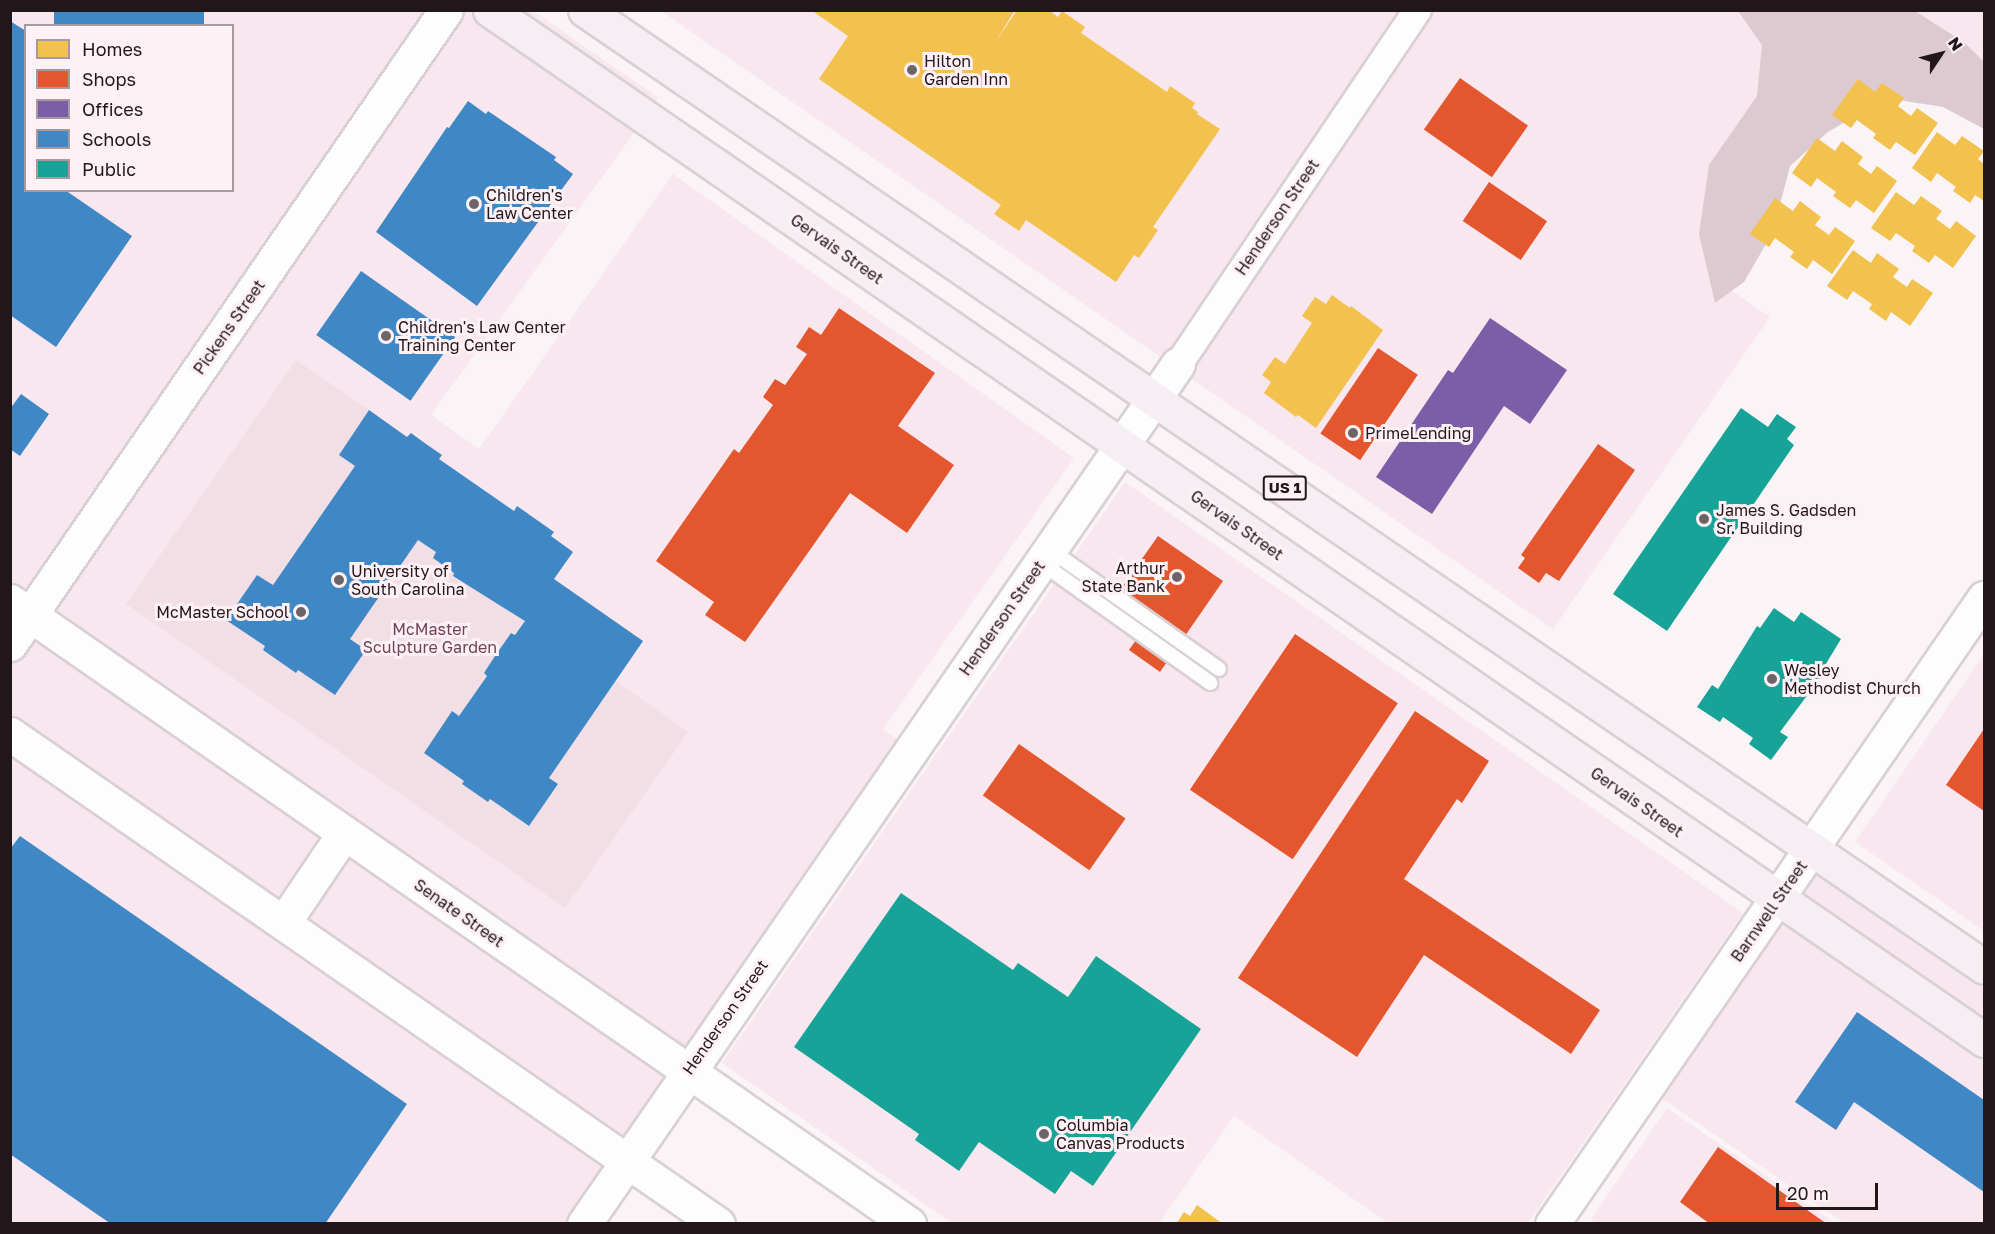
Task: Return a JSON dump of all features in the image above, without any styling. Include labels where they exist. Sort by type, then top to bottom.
[{"type":"main road","name":"Gervais Street","points":[[490,10],[1984,1040]]},
{"type":"main road","name":"US 1","points":[[585,10],[1984,967]]},
{"type":"street","name":"Pickens Street","points":[[10,644],[20,608],[446,10]]},
{"type":"street","name":"Henderson Street","points":[[584,1224],[1155,398],[1417,10]]},
{"type":"street","name":"Barnwell Street","points":[[1552,1224],[1984,598]]},
{"type":"street","name":"Senate Street","points":[[20,608],[909,1224]]},
{"type":"street","points":[[10,734],[718,1224]]},
{"type":"street","points":[[284,922],[344,833]]},
{"type":"lane","points":[[1045,556],[1220,669]]},
{"type":"lane","points":[[1045,556],[1210,683]]},
{"type":"shaded area","name":"University of South Carolina","points":[[10,11],[533,11],[659,98],[431,415],[479,449],[673,174],[1074,458],[883,729],[904,744],[573,1223],[11,1223]]},
{"type":"shaded area","points":[[661,11],[1984,11],[1984,112],[1874,37],[1709,275],[1770,317],[1553,629]]},
{"type":"shaded area","points":[[1738,11],[1915,11],[1965,43],[1984,62],[1984,129],[1943,107],[1886,98],[1828,132],[1790,166],[1773,232],[1744,282],[1715,303],[1699,234],[1709,165],[1757,96],[1762,45]]},
{"type":"shaded area","points":[[1125,482],[1743,913],[1528,1223],[1388,1223],[1234,1116],[1159,1223],[952,1223],[722,1063]]},
{"type":"shaded area","points":[[1984,654],[1984,931],[1855,842]]},
{"type":"shaded area","points":[[1809,869],[1984,989],[1984,1223],[1844,1223],[1655,1094]]},
{"type":"shaded area","points":[[1667,1108],[1835,1223],[1597,1224],[1591,1219]]},
{"type":"green space","name":"McMaster Sculpture Garden","points":[[296,360],[369,410],[339,455],[355,466],[273,585],[257,575],[227,620],[265,646],[263,650],[296,673],[298,670],[335,695],[366,650],[350,639],[418,540],[436,552],[433,558],[454,573],[453,576],[525,621],[515,635],[511,633],[495,656],[484,673],[487,676],[459,716],[452,712],[464,781],[462,784],[488,802],[490,799],[528,826],[558,785],[549,778],[616,681],[688,732],[565,908],[126,604]]},
{"type":"building: Homes","points":[[811,10],[1015,10],[995,43],[1017,10],[1049,10],[1058,17],[1062,11],[1085,27],[1081,33],[1167,92],[1170,86],[1195,103],[1192,108],[1198,112],[1197,114],[1220,129],[1153,227],[1158,230],[1139,258],[1134,255],[1116,282],[1026,220],[1019,231],[994,214],[1001,205],[819,79],[848,36]]},
{"type":"building: Homes","points":[[1858,79],[1875,92],[1882,83],[1904,98],[1898,106],[1911,116],[1917,108],[1938,123],[1915,155],[1896,142],[1890,150],[1873,138],[1876,134],[1857,120],[1851,128],[1832,115]]},
{"type":"building: Homes","points":[[1937,132],[1955,145],[1962,136],[1984,151],[1978,159],[1984,164],[1984,201],[1975,195],[1970,203],[1953,191],[1956,187],[1937,173],[1931,182],[1912,168]]},
{"type":"building: Homes","points":[[1817,138],[1835,151],[1842,141],[1863,157],[1858,164],[1871,174],[1877,166],[1897,181],[1874,213],[1856,200],[1850,208],[1833,196],[1836,192],[1817,178],[1811,187],[1792,173]]},
{"type":"building: Homes","points":[[1896,192],[1914,205],[1921,196],[1942,211],[1936,219],[1950,229],[1956,221],[1976,236],[1953,268],[1935,255],[1929,263],[1912,251],[1915,246],[1896,233],[1890,241],[1871,228]]},
{"type":"building: Homes","points":[[1775,198],[1793,211],[1800,201],[1821,217],[1815,225],[1829,235],[1835,227],[1855,241],[1832,274],[1813,260],[1807,269],[1790,257],[1794,252],[1775,238],[1769,247],[1750,234]]},
{"type":"building: Homes","points":[[1853,250],[1871,263],[1877,253],[1899,269],[1893,277],[1907,287],[1912,279],[1933,293],[1910,326],[1891,312],[1886,321],[1869,309],[1872,304],[1853,291],[1847,300],[1827,286]]},
{"type":"building: Homes","points":[[1332,295],[1383,330],[1316,428],[1298,415],[1296,417],[1264,393],[1271,382],[1262,375],[1275,357],[1285,364],[1312,323],[1302,316],[1315,297],[1326,304]]},
{"type":"building: Homes","points":[[1197,1205],[1223,1224],[1176,1224],[1184,1212],[1190,1216]]},
{"type":"building: Shops","points":[[1460,78],[1528,126],[1492,177],[1424,130]]},
{"type":"building: Shops","points":[[1489,182],[1547,221],[1521,260],[1463,221]]},
{"type":"building: Shops","points":[[839,308],[935,373],[898,426],[954,465],[907,533],[850,493],[745,642],[705,615],[714,602],[656,561],[734,449],[739,453],[773,405],[763,397],[775,379],[785,385],[807,354],[796,347],[809,327],[821,335]]},
{"type":"building: Shops","points":[[1378,348],[1418,375],[1360,460],[1320,433]]},
{"type":"building: Shops","points":[[1598,444],[1635,470],[1559,581],[1546,573],[1539,583],[1518,568],[1525,558],[1521,555]]},
{"type":"building: Shops","points":[[1158,536],[1223,581],[1160,672],[1129,650],[1154,614],[1120,590]]},
{"type":"building: Shops","points":[[1295,634],[1398,703],[1293,859],[1190,790]]},
{"type":"building: Shops","points":[[1415,711],[1489,761],[1462,803],[1457,799],[1404,879],[1600,1010],[1571,1054],[1424,955],[1357,1057],[1238,978]]},
{"type":"building: Shops","points":[[1984,729],[1984,811],[1946,785]]},
{"type":"building: Shops","points":[[1019,744],[1125,819],[1089,870],[983,796]]},
{"type":"building: Shops","points":[[1718,1147],[1827,1224],[1710,1224],[1680,1202]]},
{"type":"building: Offices","points":[[1490,318],[1567,370],[1530,424],[1504,406],[1432,514],[1376,477],[1448,370],[1453,373]]},
{"type":"building: Schools","points":[[54,10],[204,10],[204,24],[54,24]]},
{"type":"building: Schools","points":[[10,21],[24,30],[24,192],[68,192],[132,236],[56,347],[10,315]]},
{"type":"building: Schools","name":"Children's Law Center","points":[[468,101],[486,114],[488,111],[556,157],[554,160],[573,174],[477,306],[376,232],[447,127],[449,128]]},
{"type":"building: Schools","name":"Children's Law Center Training Center","points":[[361,271],[455,337],[410,401],[316,335]]},
{"type":"building: Schools","points":[[21,394],[49,414],[20,456],[10,449],[10,409]]},
{"type":"building: Schools","name":"McMaster School","points":[[369,410],[407,437],[411,433],[442,455],[439,459],[514,511],[517,506],[554,532],[551,536],[573,552],[554,579],[643,641],[549,778],[558,784],[529,826],[490,799],[488,802],[462,784],[464,781],[424,753],[452,711],[459,716],[487,676],[484,673],[495,656],[511,633],[515,635],[525,621],[453,576],[454,573],[433,558],[436,552],[418,540],[350,639],[366,650],[335,695],[298,670],[296,673],[263,650],[265,646],[226,620],[257,575],[273,585],[355,466],[339,455]]},
{"type":"building: Schools","points":[[20,836],[407,1104],[325,1224],[111,1224],[10,1154],[10,849]]},
{"type":"building: Schools","points":[[1857,1012],[1984,1100],[1984,1192],[1854,1102],[1836,1130],[1795,1102]]},
{"type":"building: Public","name":"James S. Gadsden Sr. Building","points":[[1741,408],[1768,427],[1777,414],[1796,427],[1787,439],[1794,445],[1667,631],[1613,594]]},
{"type":"building: Public","name":"Wesley Methodist Church","points":[[1774,608],[1794,622],[1801,612],[1841,639],[1821,672],[1823,674],[1780,732],[1788,737],[1771,760],[1749,744],[1753,738],[1723,717],[1720,722],[1697,707],[1712,685],[1718,689],[1757,626],[1760,628]]},
{"type":"building: Public","points":[[901,893],[1013,970],[1018,963],[1068,997],[1096,956],[1201,1029],[1093,1186],[1071,1171],[1055,1194],[979,1142],[959,1171],[915,1140],[919,1134],[794,1047]]},
{"type":"place","name":"Hilton Garden Inn","points":[[912,70]]},
{"type":"place","name":"Children's Law Center","points":[[474,204]]},
{"type":"place","name":"Children's Law Center Training Center","points":[[386,336]]},
{"type":"place","name":"PrimeLending","points":[[1353,433]]},
{"type":"place","name":"James S. Gadsden Sr. Building","points":[[1704,519]]},
{"type":"place","name":"Arthur State Bank","points":[[1177,577]]},
{"type":"place","name":"University of South Carolina","points":[[339,580]]},
{"type":"place","name":"McMaster School","points":[[301,612]]},
{"type":"place","name":"Wesley Methodist Church","points":[[1772,679]]},
{"type":"place","name":"Columbia Canvas Products","points":[[1044,1134]]}]
